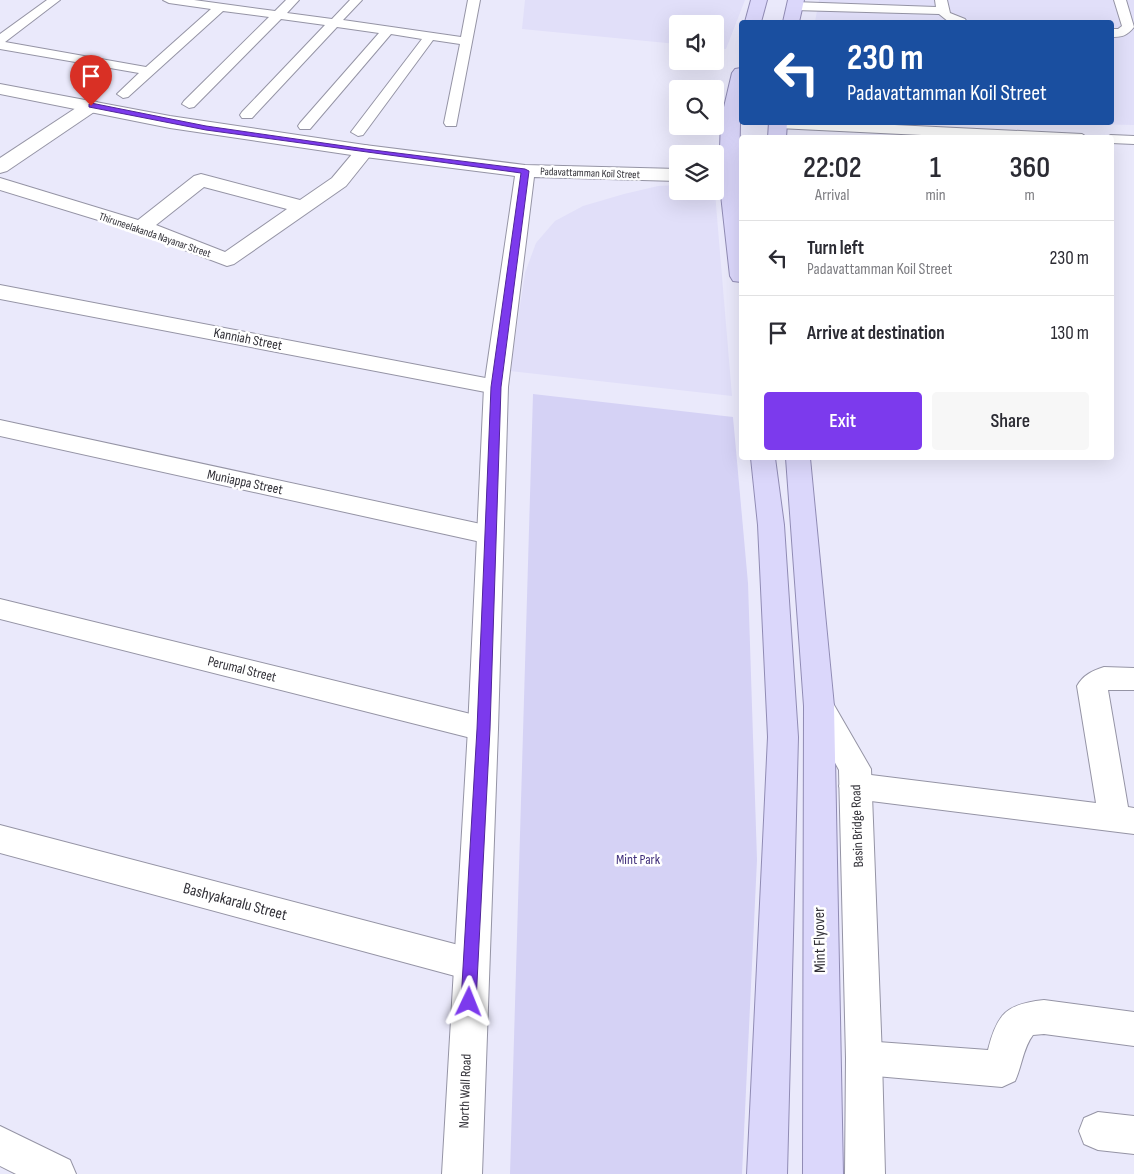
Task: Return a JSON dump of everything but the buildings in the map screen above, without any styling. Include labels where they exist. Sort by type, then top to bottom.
[{"type":"main road","points":[[754,20],[759,0]]},
{"type":"main road","points":[[724,163],[730,120],[739,82]]},
{"type":"main road","points":[[724,187],[739,266]]},
{"type":"main road","points":[[763,460],[771,525],[783,728],[767,1174]]},
{"type":"main road","name":"Basin Bridge Road","points":[[798,460],[819,706]]},
{"type":"main road","name":"Mint Flyover","points":[[819,706],[823,1174]]},
{"type":"street","name":"Padavattamman Koil Street","points":[[0,88],[170,122],[365,151],[525,171],[669,176]]},
{"type":"street","points":[[0,167],[91,106]]},
{"type":"street","name":"Thiruneelakanda Nayanar Street","points":[[0,184],[140,227],[227,260],[339,182],[365,151]]},
{"type":"street","name":"North Wall Road","points":[[462,1174],[470,964],[483,729],[496,387],[525,171]]},
{"type":"street","points":[[140,227],[201,180],[304,207]]},
{"type":"street","name":"Kanniah Street","points":[[0,292],[496,387]]},
{"type":"street","name":"Muniappa Street","points":[[0,428],[490,535]]},
{"type":"street","name":"Perumal Street","points":[[0,608],[483,729]]},
{"type":"street","points":[[856,786],[1124,820],[1092,686],[1104,678],[1134,679]]},
{"type":"street","name":"Basin Bridge Road","points":[[819,706],[855,769],[864,1058],[865,1174]]},
{"type":"street","name":"Bashyakaralu Street","points":[[0,839],[470,964]]},
{"type":"street","points":[[864,1058],[1002,1069],[1010,1036],[1023,1019],[1044,1017],[1134,1029]]},
{"type":"street","points":[[0,1144],[56,1174]]},
{"type":"lane","points":[[0,40],[54,0]]},
{"type":"lane","points":[[169,0],[466,41]]},
{"type":"lane","points":[[189,104],[292,0]]},
{"type":"lane","points":[[247,115],[356,0]]},
{"type":"lane","points":[[451,123],[474,0]]},
{"type":"lane","points":[[1114,33],[1122,32],[1128,27],[1120,0]]},
{"type":"lane","points":[[794,6],[941,6],[949,20]]},
{"type":"lane","points":[[124,94],[220,7]]},
{"type":"lane","points":[[306,126],[388,30]]},
{"type":"lane","points":[[358,132],[430,36]]},
{"type":"lane","points":[[0,45],[150,71]]},
{"type":"lane","points":[[778,128],[991,135]]},
{"type":"lane","points":[[1114,139],[1134,140]]},
{"type":"shaded area","points":[[525,0],[745,0],[726,49],[724,49],[724,15],[669,15],[669,43],[522,29]]},
{"type":"shaded area","points":[[819,0],[1134,0],[1134,125],[1114,125],[1114,20],[815,20]]},
{"type":"shaded area","points":[[669,185],[669,200],[716,200],[732,396],[510,371],[525,273],[536,243],[555,221],[583,206],[658,186]]},
{"type":"green space","name":"Mint Park","points":[[533,394],[733,417],[748,583],[757,860],[742,1174],[510,1174]]},
{"type":"route","points":[[91,106],[206,128],[365,151],[525,171],[496,387],[483,729],[469,1002]]}]
